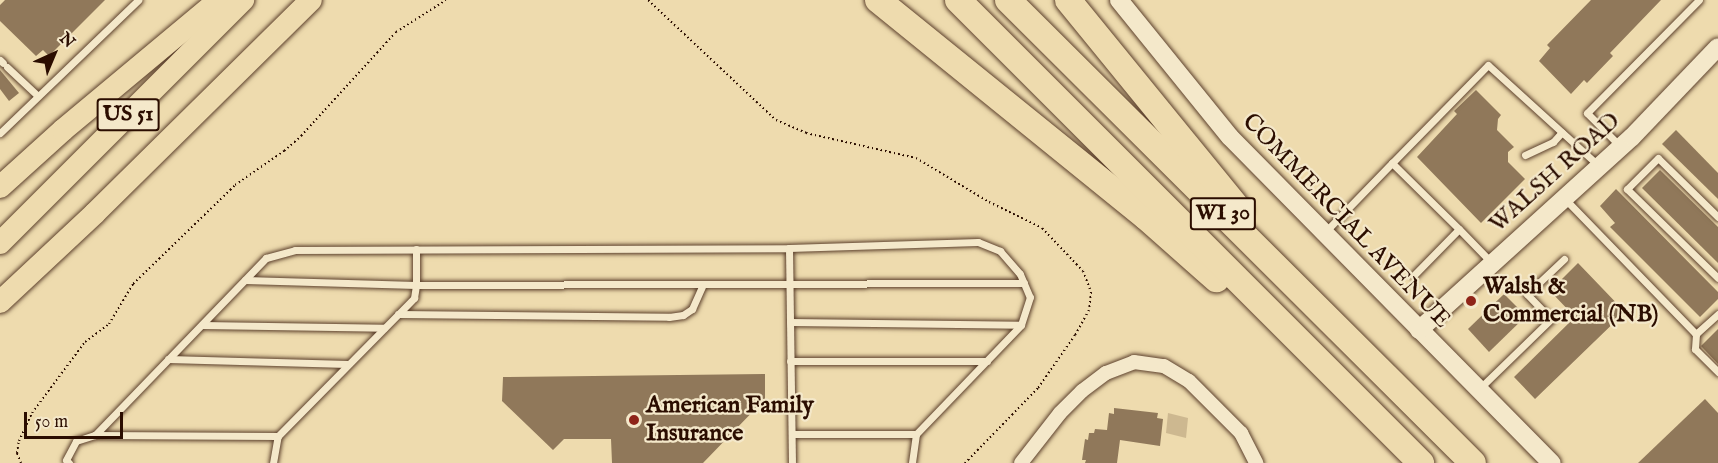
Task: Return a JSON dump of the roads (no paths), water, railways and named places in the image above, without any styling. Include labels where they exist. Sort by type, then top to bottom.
[{"type":"highway","points":[[878,0],[1146,217],[1314,369],[1379,420]]},
{"type":"highway","name":"WI 30","points":[[958,0],[1421,463]]},
{"type":"highway","name":"WI 30","points":[[1008,0],[1473,463]]},
{"type":"highway","points":[[1068,0],[1231,200],[1438,428]]},
{"type":"main road","points":[[0,187],[63,130],[219,0]]},
{"type":"main road","name":"US 51","points":[[0,243],[243,0]]},
{"type":"main road","name":"US 51","points":[[0,302],[95,213],[311,0]]},
{"type":"main road","points":[[0,321],[95,213]]},
{"type":"street","name":"COMMERCIAL AVENUE","points":[[1119,0],[1230,138],[1551,463]]},
{"type":"street","name":"WALSH ROAD","points":[[1419,330],[1621,147],[1718,47]]},
{"type":"street","points":[[1021,463],[1060,413],[1082,390],[1106,373],[1134,362],[1164,366],[1189,381],[1241,433],[1256,463]]},
{"type":"lane","points":[[0,133],[138,0]]},
{"type":"lane","points":[[1621,147],[1587,113],[1699,0]]},
{"type":"lane","points":[[3,63],[38,96]]},
{"type":"lane","points":[[1323,234],[1488,65],[1600,166]]},
{"type":"lane","points":[[1525,155],[1553,142],[1562,132]]},
{"type":"lane","points":[[1718,217],[1658,158],[1627,189],[1718,278]]},
{"type":"lane","points":[[1392,163],[1492,263]]},
{"type":"lane","points":[[1565,198],[1696,334]]},
{"type":"lane","points":[[1414,275],[1459,229]]},
{"type":"lane","points":[[95,435],[267,258],[295,250],[789,248],[978,242],[1000,251],[1020,274],[1030,297],[1021,325],[916,434],[912,463]]},
{"type":"lane","points":[[789,248],[792,463]]},
{"type":"lane","points":[[273,463],[278,436],[414,297],[416,249]]},
{"type":"lane","points":[[1478,389],[1551,319],[1527,294],[1564,259]]},
{"type":"lane","points":[[245,280],[416,285],[1024,283]]},
{"type":"lane","points":[[398,314],[669,317],[683,315],[692,309],[703,284]]},
{"type":"lane","points":[[1717,370],[1695,349],[1696,334],[1718,314]]},
{"type":"lane","points":[[790,322],[1021,325]]},
{"type":"lane","points":[[202,325],[384,328]]},
{"type":"lane","points":[[168,360],[348,364]]},
{"type":"lane","points":[[790,361],[987,361]]},
{"type":"lane","points":[[792,434],[916,434]]},
{"type":"lane","points":[[69,463],[66,460],[76,441],[95,435],[278,436]]},
{"type":"place","name":"Walsh & Commercial (NB)","points":[[1471,301]]},
{"type":"place","name":"American Family Insurance","points":[[634,420]]}]
